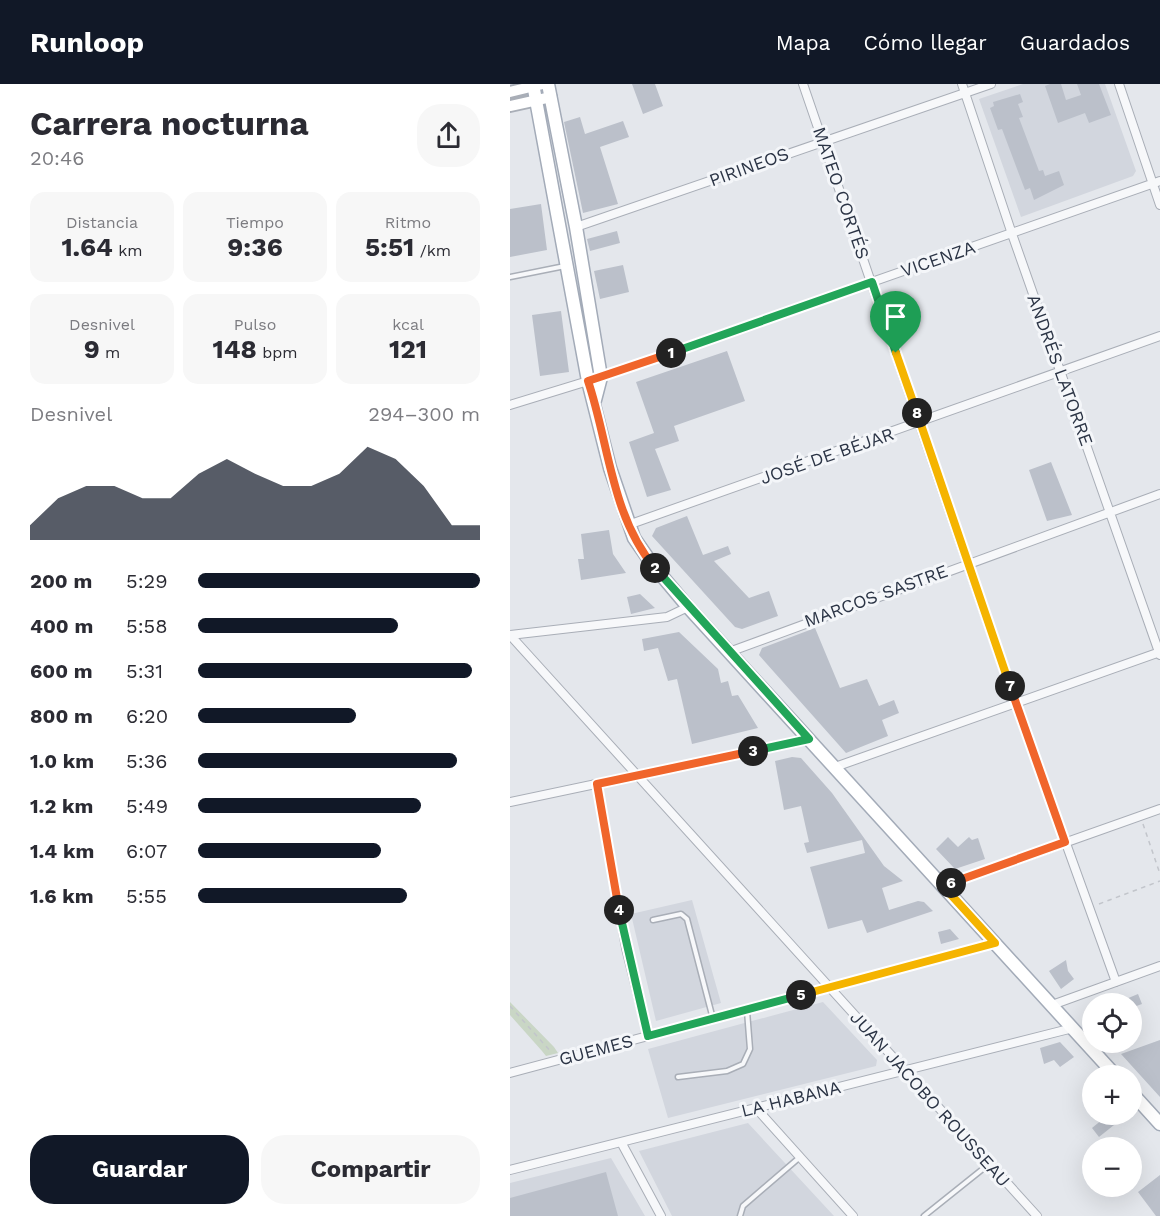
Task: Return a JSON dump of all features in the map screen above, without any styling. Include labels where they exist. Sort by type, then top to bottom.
[{"type":"main road","points":[[548,84],[576,227],[595,401],[610,468],[628,525],[642,552],[688,607],[1106,1065]]},
{"type":"main road","points":[[510,92],[536,85],[535,100],[562,252],[594,379]]},
{"type":"main road","points":[[510,106],[550,98]]},
{"type":"main road","points":[[1142,1104],[1160,1124]]},
{"type":"street","name":"MATEO CORTÉS","points":[[803,84],[1015,702],[1116,982]]},
{"type":"street","name":"ANDRÉS LATORRE","points":[[962,84],[1060,372],[1160,653]]},
{"type":"street","name":"PIRINEOS","points":[[576,227],[991,84]]},
{"type":"street","points":[[1119,84],[1156,182],[1160,205]]},
{"type":"street","name":"VICENZA","points":[[510,405],[594,379],[1156,182]]},
{"type":"street","name":"JOSÉ DE BÉJAR","points":[[628,525],[1160,336]]},
{"type":"street","name":"MARCOS SASTRE","points":[[729,652],[1160,494]]},
{"type":"street","points":[[510,635],[667,618],[688,607]]},
{"type":"street","name":"JUAN JACOBO ROUSSEAU","points":[[510,635],[1037,1216]]},
{"type":"street","points":[[835,767],[1160,653]]},
{"type":"street","points":[[510,802],[809,739]]},
{"type":"street","points":[[597,784],[626,948],[648,1036]]},
{"type":"street","points":[[943,886],[1160,809]]},
{"type":"street","name":"GUEMES","points":[[510,1073],[995,943]]},
{"type":"street","points":[[1052,1005],[1160,966]]},
{"type":"street","name":"LA HABANA","points":[[510,1170],[1073,1028]]},
{"type":"street","points":[[756,1108],[853,1216]]},
{"type":"street","points":[[621,1142],[660,1216]]},
{"type":"lane","points":[[510,277],[566,266]]},
{"type":"lane","points":[[653,920],[681,914],[687,919],[713,1019]]},
{"type":"lane","points":[[678,1077],[727,1071],[743,1064],[750,1049],[747,1010]]},
{"type":"lane","points":[[740,1216],[743,1206],[800,1157]]},
{"type":"lane","points":[[924,1216],[989,1164]]},
{"type":"path","points":[[1140,816],[1160,874]]},
{"type":"path","points":[[1089,907],[1160,881]]},
{"type":"path","points":[[510,1006],[550,1047],[558,1061]]},
{"type":"shaded area","points":[[1023,84],[1105,84],[1136,171],[1133,176],[1021,217],[979,99]]},
{"type":"shaded area","points":[[692,900],[721,1003],[656,1021],[631,914]]},
{"type":"shaded area","points":[[823,1002],[877,1060],[876,1066],[668,1118],[648,1049]]},
{"type":"shaded area","points":[[748,1123],[834,1216],[672,1216],[639,1151]]},
{"type":"shaded area","points":[[611,1158],[645,1216],[510,1216],[510,1183]]},
{"type":"green space","points":[[510,1002],[558,1053],[546,1056],[510,1015]]},
{"type":"building","points":[[632,84],[655,84],[663,106],[643,114]]},
{"type":"building","points":[[1061,84],[1066,100],[1081,95],[1077,84],[1099,84],[1111,115],[1089,123],[1085,113],[1058,123],[1045,86]]},
{"type":"building","points":[[1020,94],[1023,102],[1018,104],[1023,117],[1019,118],[1039,171],[1043,170],[1045,176],[1059,171],[1064,185],[1034,200],[1030,188],[1025,190],[1002,129],[998,130],[990,108],[994,106],[993,102]]},
{"type":"building","points":[[580,117],[585,134],[623,121],[629,137],[600,147],[618,204],[583,213],[564,122]]},
{"type":"building","points":[[541,204],[547,250],[510,257],[510,209]]},
{"type":"building","points":[[617,231],[620,243],[590,251],[587,239]]},
{"type":"building","points":[[623,265],[629,292],[600,299],[594,271]]},
{"type":"building","points":[[561,311],[569,372],[540,376],[532,315]]},
{"type":"building","points":[[727,351],[745,401],[674,426],[679,441],[655,449],[671,490],[647,497],[629,442],[654,433],[636,382]]},
{"type":"building","points":[[1051,462],[1072,515],[1047,521],[1029,470]]},
{"type":"building","points":[[687,516],[703,555],[728,546],[731,554],[714,561],[749,598],[769,591],[778,616],[742,629],[735,627],[652,536],[656,528]]},
{"type":"building","points":[[609,530],[613,554],[626,573],[581,580],[578,559],[584,559],[581,534]]},
{"type":"building","points":[[640,594],[655,608],[631,614],[627,597]]},
{"type":"building","points":[[815,628],[840,688],[867,679],[879,706],[894,700],[899,713],[882,720],[888,736],[846,753],[759,655],[762,648]]},
{"type":"building","points":[[679,632],[718,669],[721,683],[728,681],[732,696],[738,695],[758,728],[692,744],[677,679],[668,681],[658,648],[644,651],[642,639]]},
{"type":"building","points":[[792,757],[801,758],[832,793],[884,866],[903,881],[882,888],[889,910],[918,901],[924,902],[933,911],[867,933],[862,920],[828,929],[810,867],[865,853],[862,840],[807,853],[804,843],[809,842],[801,806],[784,810],[775,761]]},
{"type":"building","points":[[948,837],[958,847],[969,837],[972,840],[978,838],[985,859],[955,869],[936,849]]},
{"type":"building","points":[[950,929],[959,939],[941,944],[938,932]]},
{"type":"building","points":[[1066,960],[1068,971],[1074,979],[1061,989],[1049,971]]},
{"type":"building","points":[[1160,1040],[1160,1097],[1142,1077],[1142,1065],[1131,1065],[1121,1054],[1142,1053],[1142,1046]]},
{"type":"building","points":[[1060,1042],[1074,1057],[1060,1067],[1054,1060],[1044,1064],[1040,1048]]},
{"type":"building","points":[[1096,1125],[1114,1125],[1099,1137],[1092,1128]]},
{"type":"building","points":[[606,1172],[618,1216],[510,1216],[510,1198]]},
{"type":"building","points":[[1160,1175],[1160,1216],[1156,1216],[1142,1197],[1142,1189]]},
{"type":"route","points":[[872,282],[896,353],[1065,842],[943,886],[995,943],[648,1036],[626,948],[597,784],[809,739],[688,607],[642,552],[628,525],[620,501],[588,381],[872,282]]}]
